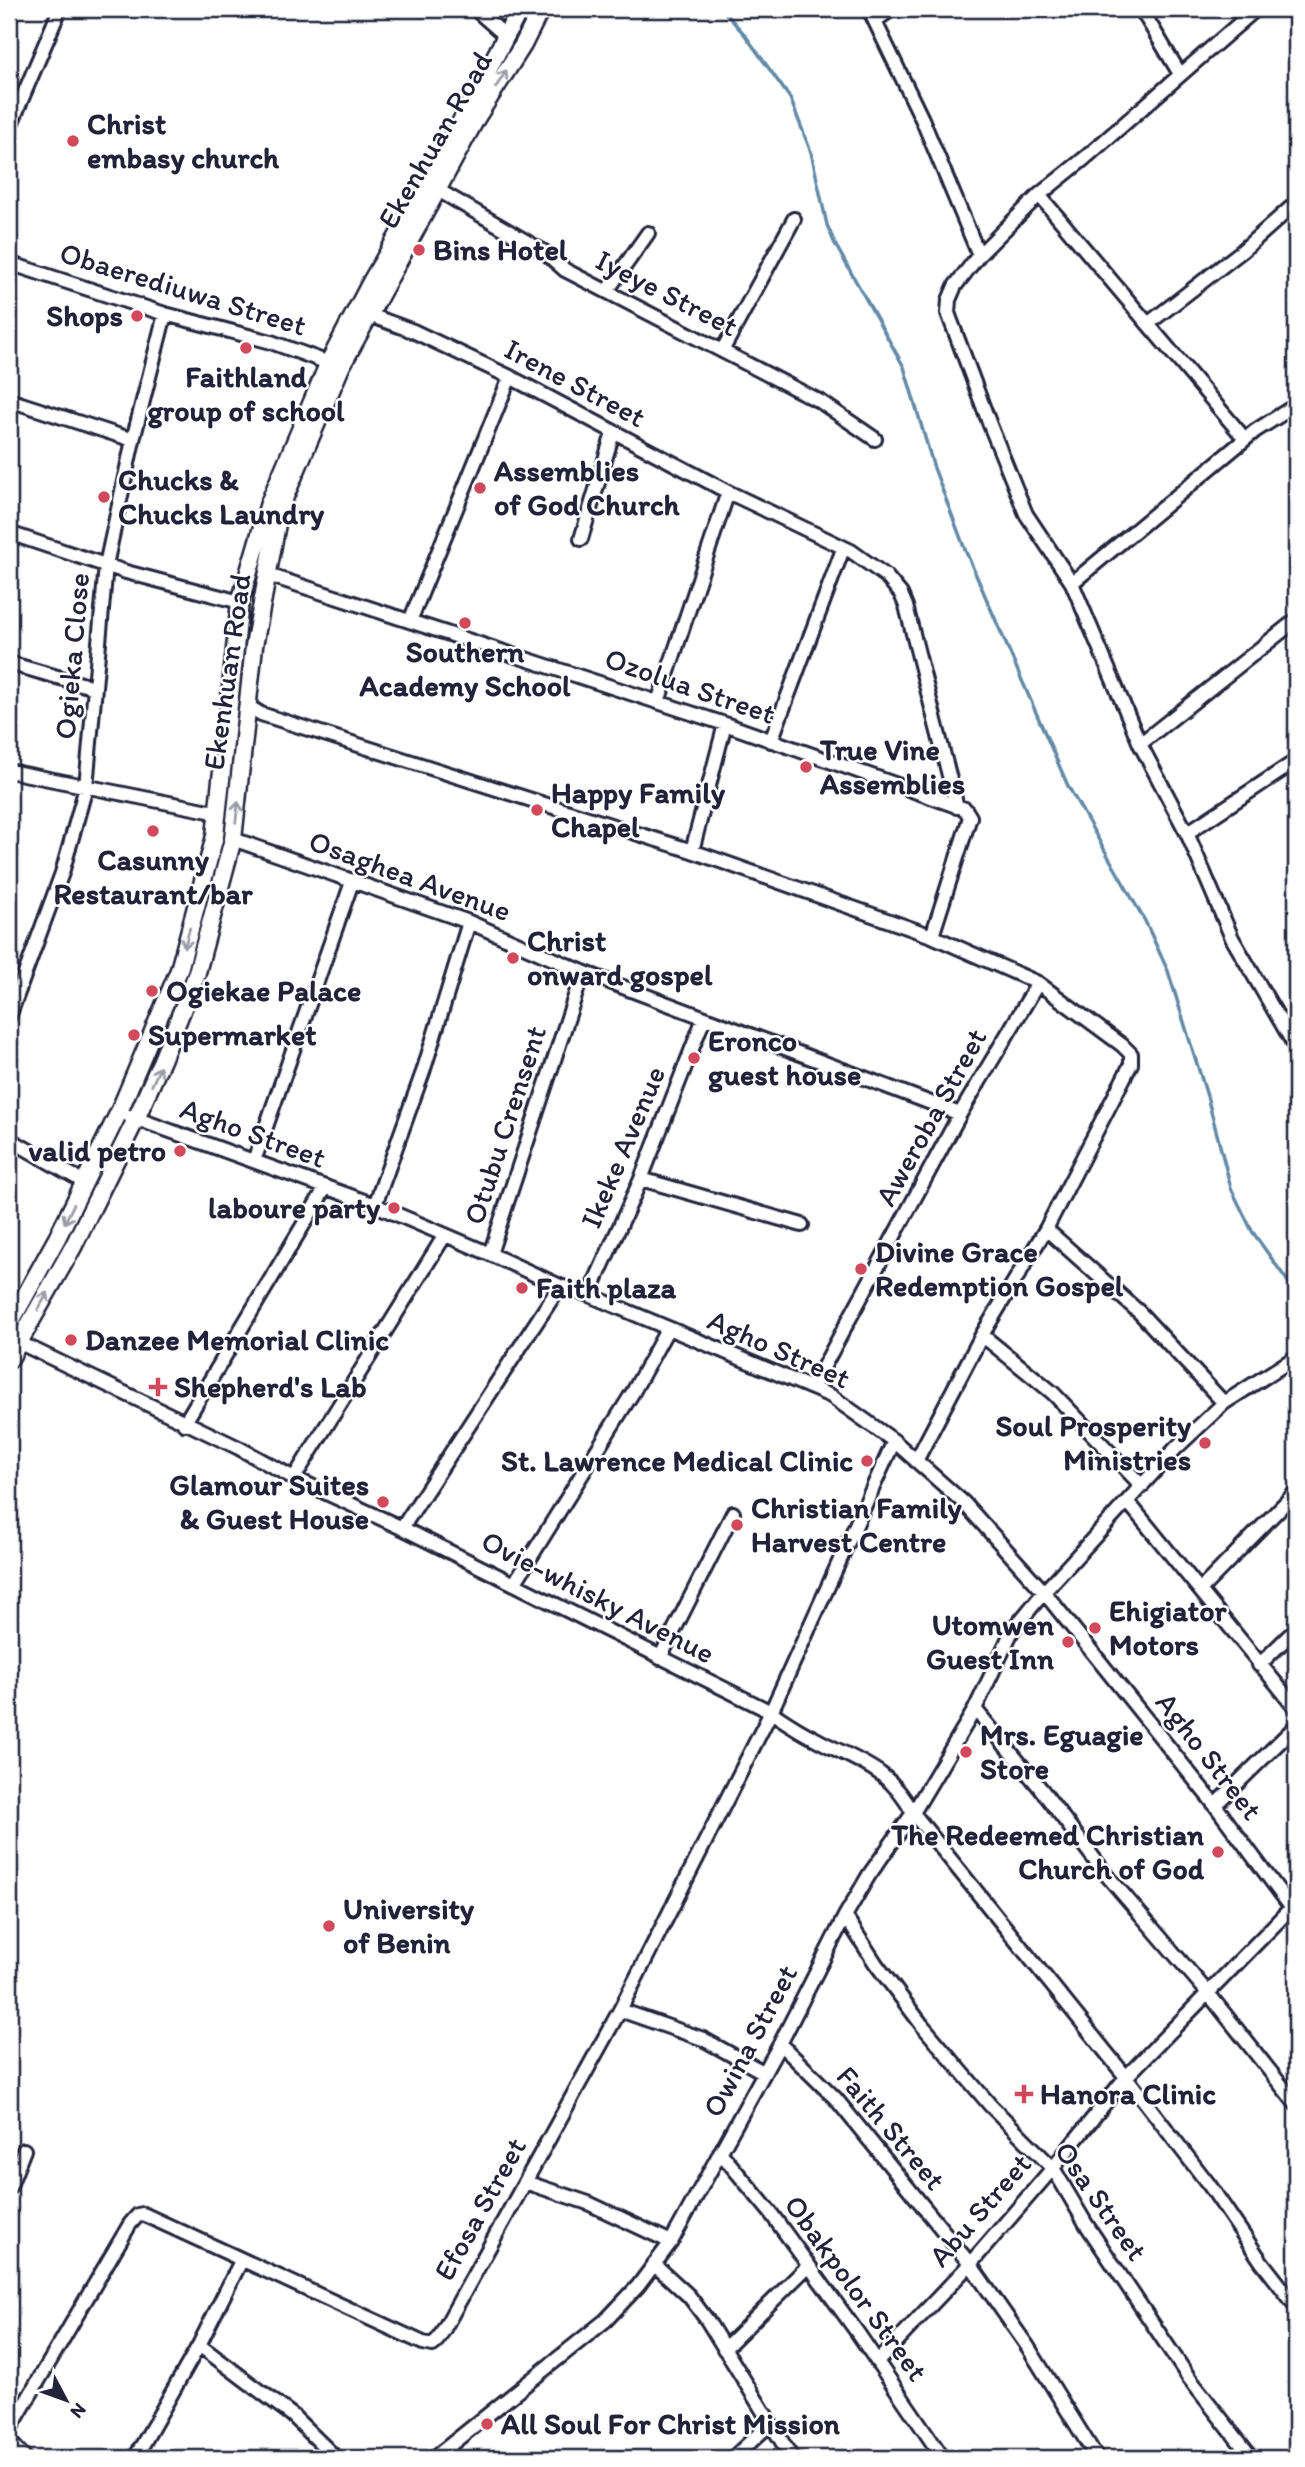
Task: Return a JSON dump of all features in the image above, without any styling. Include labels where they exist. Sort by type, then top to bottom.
[{"type":"main road","name":"Ekenhuan Road","points":[[9,1325],[57,1238],[119,1112],[179,971],[215,836],[240,603],[269,503],[335,365],[520,9]]},
{"type":"main road","name":"Ekenhuan Road","points":[[362,313],[438,190],[477,117],[523,45],[541,9]]},
{"type":"main road","name":"Ekenhuan Road","points":[[9,1360],[73,1247],[136,1119],[196,976],[233,839],[260,608],[280,509],[335,365]]},
{"type":"street","points":[[9,129],[61,9]]},
{"type":"street","points":[[475,9],[507,37]]},
{"type":"street","points":[[892,9],[872,14],[922,119],[979,255]]},
{"type":"street","points":[[1141,9],[1180,74]]},
{"type":"street","points":[[1256,9],[1040,195],[979,255],[955,286],[949,300],[948,313],[1026,514],[1072,583],[1140,744],[1187,833],[1232,937],[1296,1048]]},
{"type":"street","name":"Iyeye Street","points":[[438,190],[546,253],[565,270],[821,402],[876,439]]},
{"type":"street","points":[[1040,195],[1245,439]]},
{"type":"street","points":[[1149,323],[1242,251],[1296,203]]},
{"type":"street","points":[[722,351],[794,219]]},
{"type":"street","points":[[607,291],[649,233]]},
{"type":"street","name":"Obaerediuwa Street","points":[[9,263],[165,314],[271,342],[335,365]]},
{"type":"street","name":"Irene Street","points":[[362,313],[413,331],[510,377],[728,492],[851,551],[886,576],[901,594],[906,606],[957,807]]},
{"type":"street","name":"Ogieka Close","points":[[9,1017],[13,995],[62,873],[86,787],[106,565],[133,440],[165,314]]},
{"type":"street","points":[[410,621],[510,377]]},
{"type":"street","points":[[9,400],[133,440]]},
{"type":"street","points":[[1072,583],[1245,439],[1296,405]]},
{"type":"street","points":[[581,539],[613,433]]},
{"type":"street","points":[[658,702],[728,492]]},
{"type":"street","points":[[9,533],[106,565],[240,603]]},
{"type":"street","points":[[771,741],[842,549]]},
{"type":"street","name":"Ozolua Street","points":[[268,575],[725,724],[957,807]]},
{"type":"street","points":[[1140,744],[1296,620]]},
{"type":"street","points":[[9,663],[96,688]]},
{"type":"street","points":[[248,706],[261,714],[692,851],[932,936],[1038,983],[1131,1054],[1131,1065],[1046,1229],[982,1335],[916,1461]]},
{"type":"street","points":[[692,851],[725,724]]},
{"type":"street","points":[[1187,833],[1296,761]]},
{"type":"street","points":[[9,771],[219,813]]},
{"type":"street","points":[[932,936],[970,817],[965,809],[957,807]]},
{"type":"street","name":"Osaghea Avenue","points":[[233,839],[469,922],[583,972],[960,1114]]},
{"type":"street","points":[[254,1161],[352,882]]},
{"type":"street","points":[[375,1205],[423,1072],[469,922]]},
{"type":"street","name":"Otubu Crensent","points":[[490,1254],[583,972]]},
{"type":"street","name":"Aweroba Street","points":[[812,1388],[960,1114],[1038,983]]},
{"type":"street","name":"Ikeke Avenue","points":[[589,1295],[641,1179],[704,1018]]},
{"type":"street","name":"Agho Street","points":[[119,1112],[375,1205],[560,1286],[589,1295],[831,1396],[894,1441],[964,1503],[1044,1592],[1215,1805],[1294,1911]]},
{"type":"street","points":[[9,1139],[84,1182]]},
{"type":"street","points":[[641,1179],[802,1225]]},
{"type":"street","points":[[184,1424],[326,1187]]},
{"type":"street","points":[[1046,1229],[1140,1313],[1224,1403]]},
{"type":"street","points":[[294,1478],[445,1235]]},
{"type":"street","points":[[402,1528],[560,1286]]},
{"type":"street","points":[[513,1584],[633,1392],[668,1328]]},
{"type":"street","points":[[982,1335],[1053,1393],[1142,1486]]},
{"type":"street","name":"Ovie-whisky Avenue","points":[[20,1343],[402,1528],[771,1712],[814,1738],[869,1764],[902,1792],[913,1813],[1126,2077],[1210,2186],[1261,2261],[1296,2306]]},
{"type":"street","name":"Owina Street","points":[[434,2458],[606,2320],[638,2286],[671,2242],[845,1916],[869,1875],[913,1813],[975,1709],[1013,1631],[1044,1592],[1175,1448],[1224,1403],[1296,1357]]},
{"type":"street","name":"Efosa Street","points":[[241,2261],[424,2343],[433,2345],[439,2338],[620,2010],[771,1712],[894,1441]]},
{"type":"street","points":[[1200,1590],[1296,1492]]},
{"type":"street","points":[[1128,1502],[1296,1708]]},
{"type":"street","points":[[660,1658],[733,1513]]},
{"type":"street","points":[[1259,1665],[1296,1629]]},
{"type":"street","points":[[975,1709],[1105,1873],[1208,1993],[1296,2104]]},
{"type":"street","points":[[1215,1805],[1296,1726]]},
{"type":"street","name":"Abu Street","points":[[878,2361],[970,2264],[1053,2168],[1126,2077],[1208,1993],[1294,1911]]},
{"type":"street","name":"Osa Street","points":[[845,1916],[876,1964],[922,2025],[990,2105],[1053,2168],[1086,2224],[1189,2378],[1252,2458]]},
{"type":"street","points":[[620,2010],[703,2039],[763,2072]]},
{"type":"street","name":"Faith Street","points":[[779,2044],[836,2099],[970,2264],[1028,2347],[1097,2458]]},
{"type":"street","points":[[9,2188],[24,2150]]},
{"type":"street","name":"Obakpolor Street","points":[[720,2152],[770,2212],[878,2361],[943,2458]]},
{"type":"street","points":[[525,2182],[588,2203],[671,2242]]},
{"type":"street","points":[[9,2431],[130,2224],[138,2215],[143,2214],[241,2261],[199,2345],[135,2458]]},
{"type":"street","points":[[654,2264],[689,2296],[707,2320],[792,2458]]},
{"type":"street","points":[[724,2349],[808,2266]]},
{"type":"street","points":[[199,2345],[292,2415],[336,2458]]},
{"type":"street","points":[[733,2458],[770,2424]]},
{"type":"street","points":[[9,2441],[25,2458]]},
{"type":"waterway","points":[[722,9],[745,35],[790,98],[811,152],[827,225],[904,367],[934,468],[966,552],[1068,786],[1145,921],[1168,971],[1207,1096],[1231,1188],[1252,1231],[1296,1293]]},
{"type":"place","name":"Christ embasy church","points":[[73,141]]},
{"type":"place","name":"Bins Hotel","points":[[419,250]]},
{"type":"place","name":"Shops","points":[[137,316]]},
{"type":"place","name":"Faithland group of school","points":[[246,348]]},
{"type":"place","name":"Assemblies of God Church","points":[[480,488]]},
{"type":"place","name":"Chucks & Chucks Laundry","points":[[104,497]]},
{"type":"place","name":"Southern Academy School","points":[[465,623]]},
{"type":"place","name":"True Vine Assemblies","points":[[806,767]]},
{"type":"place","name":"Happy Family Chapel","points":[[537,810]]},
{"type":"place","name":"Casunny Restaurant/bar","points":[[153,831]]},
{"type":"place","name":"Christ onward gospel","points":[[513,958]]},
{"type":"place","name":"Ogiekae Palace","points":[[152,991]]},
{"type":"place","name":"Supermarket","points":[[134,1035]]},
{"type":"place","name":"Eronco guest house","points":[[694,1058]]},
{"type":"place","name":"valid petro","points":[[180,1151]]},
{"type":"place","name":"laboure party","points":[[394,1208]]},
{"type":"place","name":"Divine Grace Redemption Gospel","points":[[861,1269]]},
{"type":"place","name":"Faith plaza","points":[[522,1288]]},
{"type":"place","name":"Danzee Memorial Clinic","points":[[71,1340]]},
{"type":"place","name":"Shepherd's Lab","points":[[158,1387]]},
{"type":"place","name":"Soul Prosperity Ministries","points":[[1205,1443]]},
{"type":"place","name":"St. Lawrence Medical Clinic","points":[[867,1461]]},
{"type":"place","name":"Glamour Suites & Guest House","points":[[383,1502]]},
{"type":"place","name":"Christian Family Harvest Centre","points":[[737,1525]]},
{"type":"place","name":"Ehigiator Motors","points":[[1095,1628]]},
{"type":"place","name":"Utomwen Guest Inn","points":[[1068,1642]]},
{"type":"place","name":"Mrs. Eguagie Store","points":[[966,1752]]},
{"type":"place","name":"The Redeemed Christian Church of God","points":[[1218,1852]]},
{"type":"place","name":"University of Benin","points":[[329,1926]]},
{"type":"place","name":"Hanora Clinic","points":[[1024,2094]]},
{"type":"place","name":"All Soul For Christ Mission","points":[[487,2424]]}]
